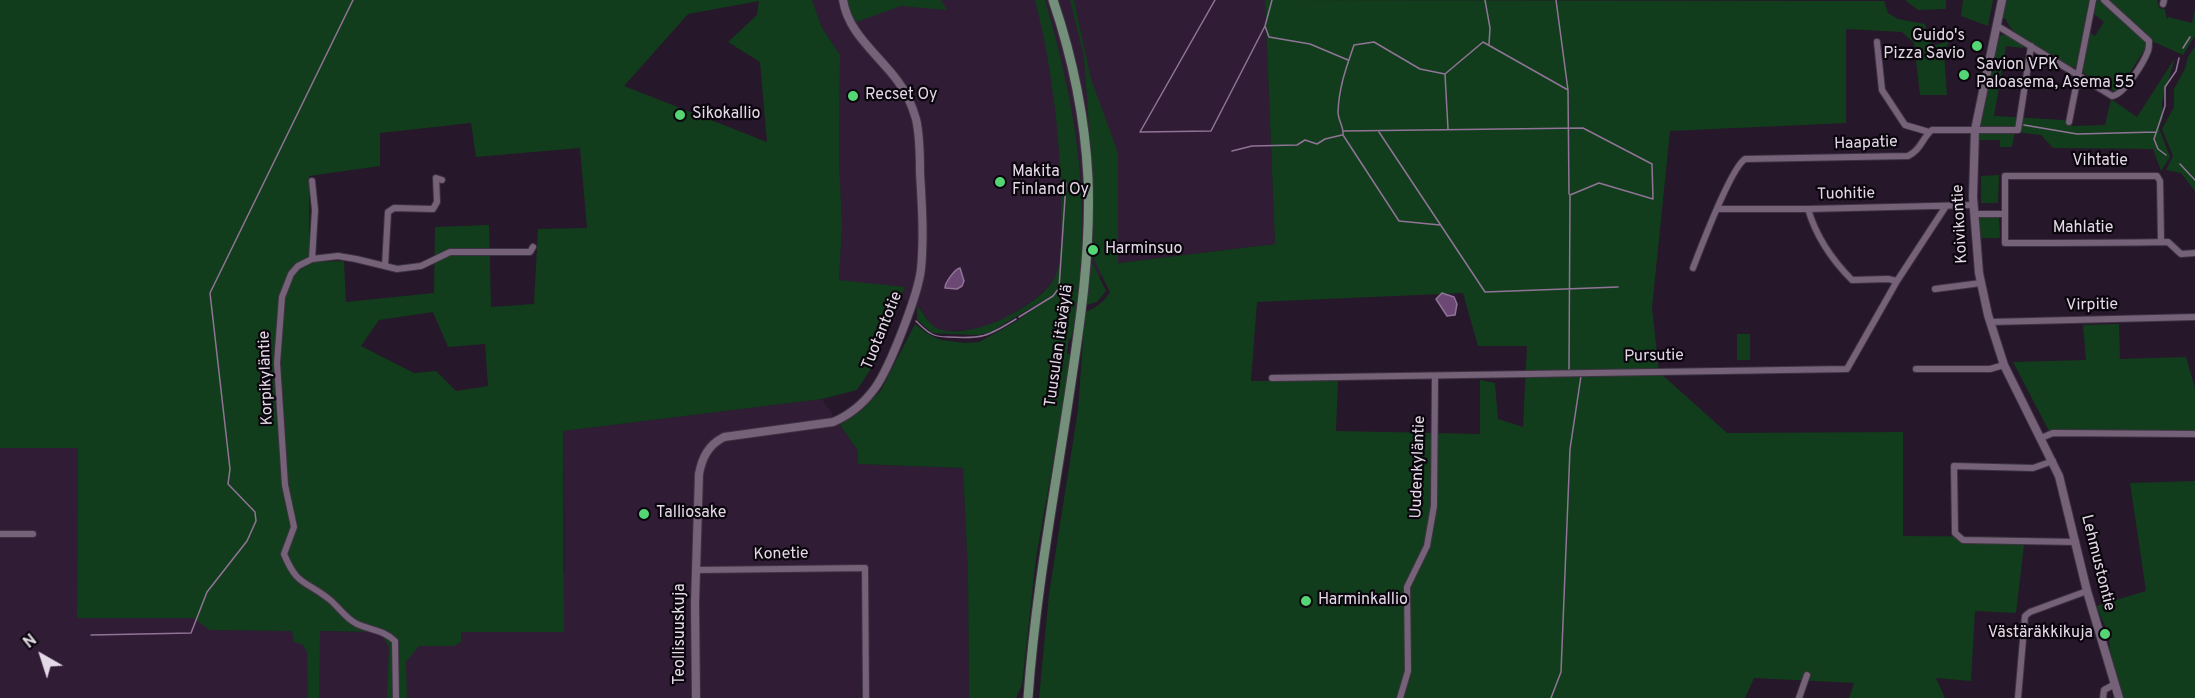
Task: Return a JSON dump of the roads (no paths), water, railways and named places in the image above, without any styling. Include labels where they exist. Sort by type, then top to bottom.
[{"type":"main road","name":"Tuusulan itäväylä","points":[[1028,698],[1042,570],[1083,306],[1087,250],[1088,176],[1084,141],[1070,61],[1053,0]]},
{"type":"street","name":"Tuotantotie","points":[[697,570],[699,474],[702,460],[708,450],[717,440],[732,435],[833,422],[845,417],[860,405],[875,389],[883,375],[919,280],[922,236],[916,119],[897,79],[851,25],[843,0]]},
{"type":"street","name":"Koivikontie","points":[[2002,0],[1975,130],[1974,209],[1981,283],[1990,322],[2004,365],[2041,438]]},
{"type":"street","points":[[2069,122],[2093,0]]},
{"type":"street","points":[[1996,25],[2112,96],[2118,95],[2124,90],[2149,50],[2149,41],[2104,0]]},
{"type":"street","points":[[1877,42],[1882,90],[1905,125],[1929,132],[1936,129],[2018,130],[2031,46]]},
{"type":"street","name":"Haapatie","points":[[1718,209],[1739,162],[1745,159],[1908,156],[1917,150],[1929,132]]},
{"type":"street","name":"Vihtatie","points":[[2005,205],[2005,176],[2155,175],[2160,181],[2161,242]]},
{"type":"street","points":[[385,266],[388,212],[394,208],[433,209],[437,202],[436,178],[442,180]]},
{"type":"street","points":[[312,181],[315,210],[312,259],[338,256],[398,269],[421,266],[450,252],[530,252],[533,247]]},
{"type":"street","name":"Mahlatie","points":[[2005,205],[2003,243],[2168,242],[2181,254],[2195,253]]},
{"type":"street","name":"Tuohitie","points":[[1718,209],[1808,210],[1946,206],[2005,214]]},
{"type":"street","name":"Pursutie","points":[[1272,378],[1847,369],[1897,282],[1946,206]]},
{"type":"street","points":[[1693,267],[1718,209]]},
{"type":"street","points":[[1808,210],[1820,239],[1852,280],[1888,279],[1897,282]]},
{"type":"street","name":"Korpikyläntie","points":[[312,259],[298,266],[291,274],[282,297],[279,318],[277,363],[285,484],[294,527],[284,554],[291,570],[301,582],[328,598],[354,623],[388,634],[394,641],[396,698]]},
{"type":"street","points":[[1935,289],[1981,283]]},
{"type":"street","name":"Virpitie","points":[[1990,322],[2195,317]]},
{"type":"street","points":[[1916,369],[1990,369],[2004,365]]},
{"type":"street","name":"Uudenkyläntie","points":[[1400,698],[1408,671],[1407,587],[1427,546],[1434,506],[1435,375]]},
{"type":"street","points":[[2041,438],[2053,433],[2195,434]]},
{"type":"street","name":"Lehmustontie","points":[[2041,438],[2053,461],[2067,504],[2087,591],[2119,698]]},
{"type":"street","points":[[2053,461],[2033,468],[1954,466],[1955,533],[1963,540],[2076,542]]},
{"type":"street","points":[[0,534],[33,534]]},
{"type":"street","name":"Konetie","points":[[697,570],[865,568],[866,698]]},
{"type":"street","name":"Teollisuuskuja","points":[[696,698],[697,570]]},
{"type":"street","points":[[2018,698],[2025,616],[2030,612],[2087,591]]},
{"type":"street","points":[[1800,698],[1807,675]]},
{"type":"street","points":[[2103,698],[2104,690],[2115,684]]},
{"type":"waterway","points":[[91,635],[191,633],[207,592],[247,541],[256,521],[255,512],[228,484],[230,469],[210,293],[353,0]]},
{"type":"waterway","points":[[1215,0],[1140,132],[1211,131],[1265,26],[1272,0]]},
{"type":"waterway","points":[[1485,0],[1490,28],[1489,44]]},
{"type":"waterway","points":[[1556,0],[1568,90],[1569,194]]},
{"type":"waterway","points":[[1265,26],[1269,37],[1310,44],[1348,60]]},
{"type":"waterway","points":[[2183,48],[2190,37]]},
{"type":"waterway","points":[[1440,225],[1399,221],[1343,135],[1338,112],[1341,86],[1354,45],[1374,42],[1420,69],[1445,74]]},
{"type":"waterway","points":[[1448,129],[1445,74],[1483,42],[1568,90]]},
{"type":"waterway","points":[[2166,155],[2158,149],[2154,139],[2165,106],[2165,87],[2176,71],[2179,58]]},
{"type":"waterway","points":[[2024,125],[2077,134],[2156,132]]},
{"type":"waterway","points":[[1344,131],[1583,128],[1652,164],[1653,199],[1599,183],[1570,195],[1569,370]]},
{"type":"waterway","points":[[1379,132],[1485,292],[1618,287]]},
{"type":"waterway","points":[[1232,151],[1252,146],[1297,145],[1305,140],[1317,144],[1325,139],[1342,135]]},
{"type":"waterway","points":[[2180,164],[2195,180]]},
{"type":"waterway","points":[[1019,317],[1053,296],[1059,288],[1066,183]]},
{"type":"waterway","points":[[916,321],[928,332],[937,336],[969,338],[984,336],[1016,319]]},
{"type":"waterway","points":[[1551,698],[1561,672],[1570,449],[1581,376]]},
{"type":"place","name":"Guido's Pizza Savio","points":[[1977,46]]},
{"type":"place","name":"Savion VPK Paloasema, Asema 55","points":[[1964,75]]},
{"type":"place","name":"Recset Oy","points":[[853,96]]},
{"type":"place","name":"Sikokallio","points":[[680,115]]},
{"type":"place","name":"Makita Finland Oy","points":[[1000,182]]},
{"type":"place","name":"Harminsuo","points":[[1093,250]]},
{"type":"place","name":"Talliosake","points":[[644,514]]},
{"type":"place","name":"Harminkallio","points":[[1306,601]]},
{"type":"place","name":"Västäräkkikuja","points":[[2105,634]]}]
